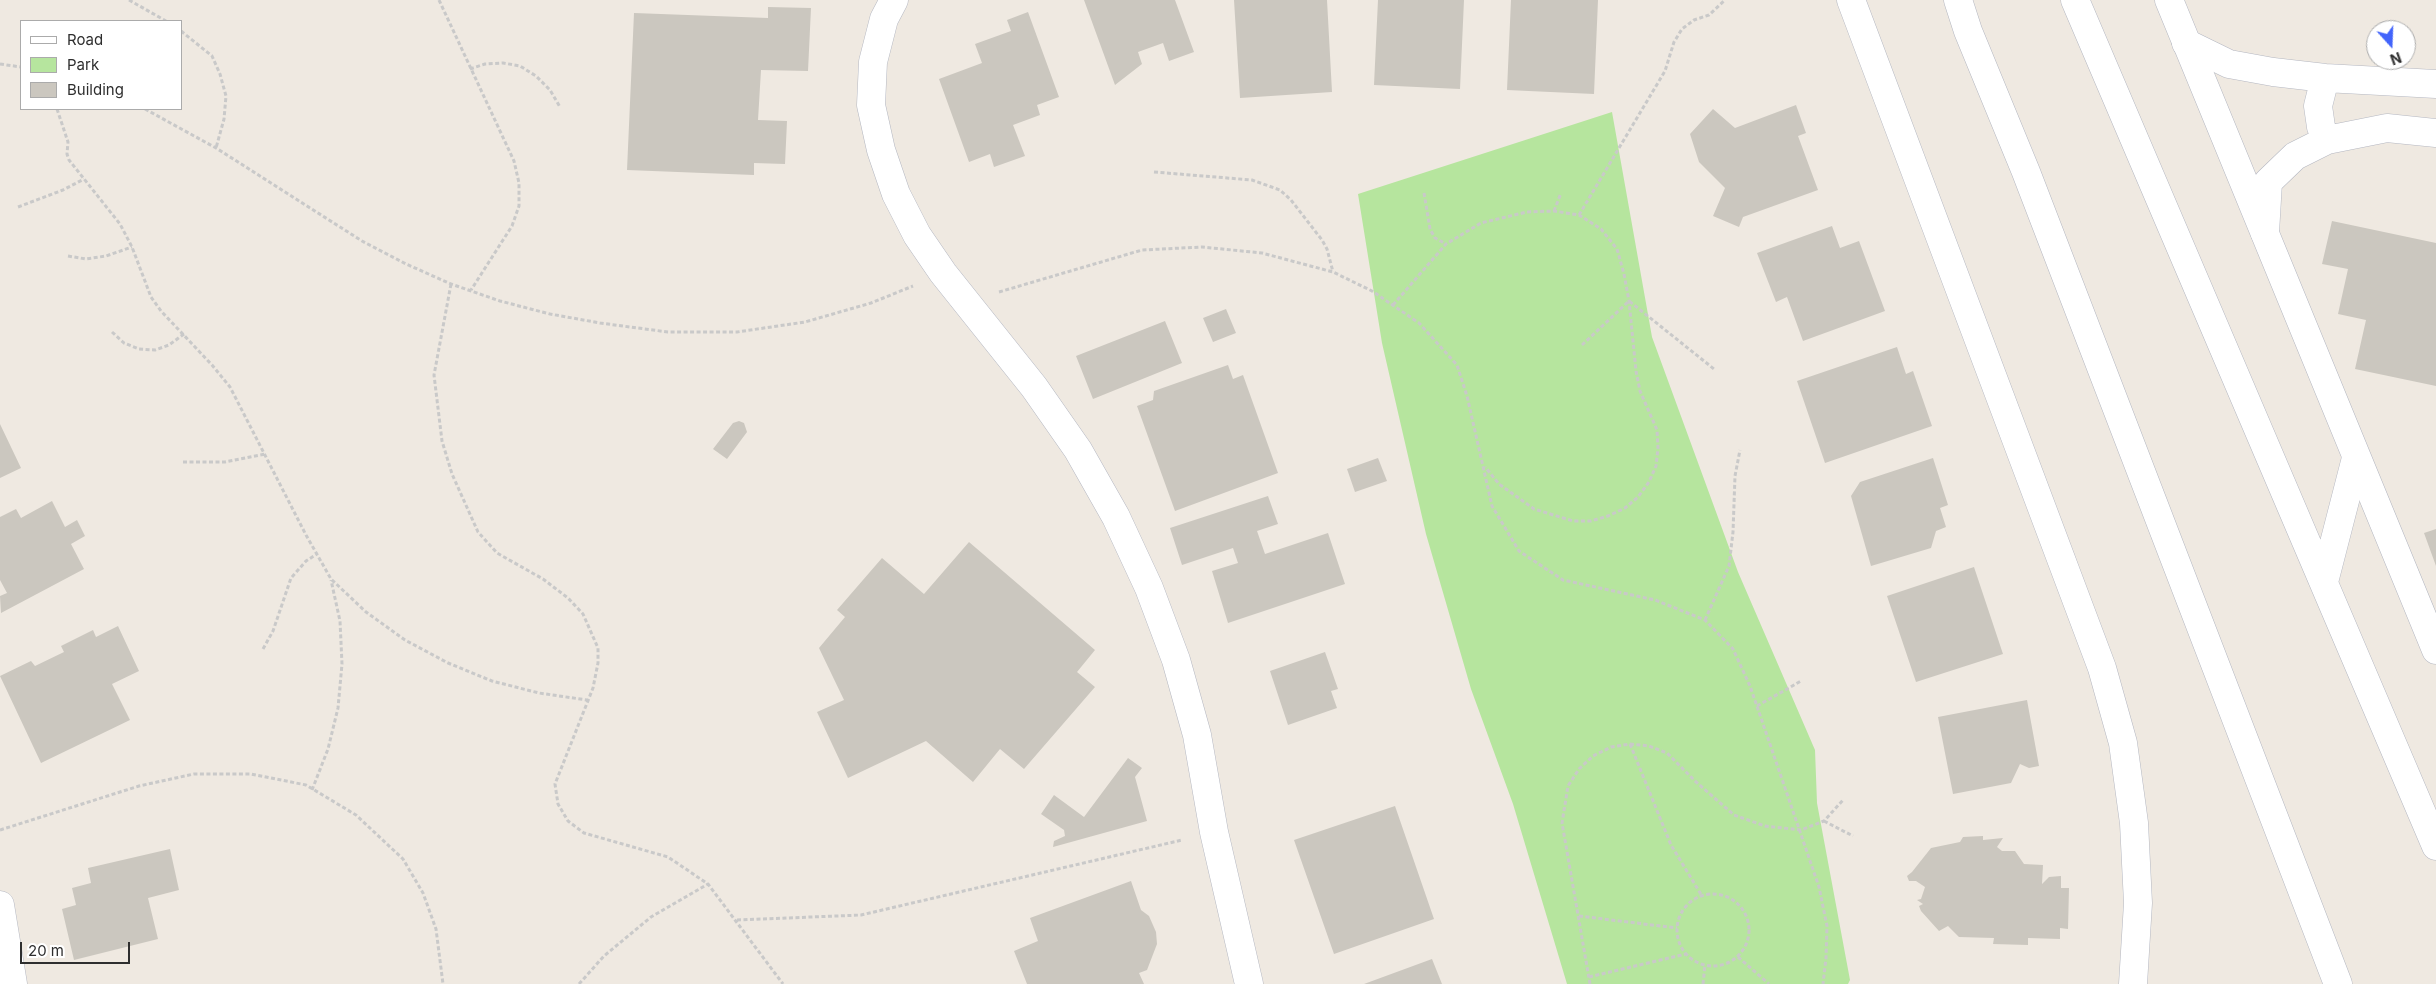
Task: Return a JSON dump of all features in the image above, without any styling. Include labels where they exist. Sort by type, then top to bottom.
[{"type":"street","points":[[894,0],[884,20],[873,62],[871,105],[881,150],[896,194],[917,235],[943,273],[1034,387],[1078,450],[1116,517],[1149,588],[1176,660],[1196,734],[1214,832],[1249,984]]},
{"type":"street","points":[[1958,0],[1968,31],[2029,181],[2338,984]]},
{"type":"street","points":[[2075,0],[2436,846]]},
{"type":"street","points":[[2169,0],[2436,650]]},
{"type":"street","points":[[1850,1],[2102,668],[2123,744],[2134,823],[2138,903],[2133,984]]},
{"type":"street","points":[[2186,43],[2229,64],[2273,72],[2325,78],[2436,84]]},
{"type":"street","points":[[2325,78],[2318,106],[2321,127],[2327,140]]},
{"type":"street","points":[[2265,233],[2268,182],[2295,156],[2327,140],[2387,128],[2436,133]]},
{"type":"street","points":[[2324,582],[2356,458]]},
{"type":"street","points":[[0,906],[13,984]]},
{"type":"path","points":[[129,0],[164,20]]},
{"type":"path","points":[[439,0],[514,161],[520,184],[519,206],[512,226],[471,290]]},
{"type":"path","points":[[1579,215],[1664,71],[1674,42],[1682,29],[1694,20],[1709,14],[1725,0]]},
{"type":"path","points":[[182,32],[212,56],[220,74],[226,96],[224,119],[216,148]]},
{"type":"path","points":[[470,69],[485,64],[503,63],[520,66],[536,76],[550,90],[560,107]]},
{"type":"path","points":[[0,64],[20,67]]},
{"type":"path","points":[[57,110],[68,142],[67,154],[69,160],[120,224],[132,247],[151,297],[161,311],[184,334],[230,387],[331,579],[340,621],[342,664],[338,708],[328,750],[312,790]]},
{"type":"path","points":[[147,110],[216,148],[362,241],[451,284],[542,312],[600,323],[668,332],[737,332],[805,322],[871,303],[943,273]]},
{"type":"path","points":[[1154,172],[1252,180],[1280,190],[1291,200],[1322,240],[1327,249],[1333,272]]},
{"type":"path","points":[[18,207],[63,190],[84,179]]},
{"type":"path","points":[[1424,193],[1430,229],[1435,238],[1446,244]]},
{"type":"path","points":[[1554,211],[1561,193]]},
{"type":"path","points":[[1393,305],[1446,244],[1481,222],[1527,212],[1554,211],[1579,215],[1601,229],[1617,249],[1629,301],[1636,372],[1640,391],[1657,430],[1656,466],[1649,482],[1638,497],[1625,508],[1591,521],[1573,521],[1534,509],[1499,484],[1483,466]]},
{"type":"path","points":[[68,256],[86,259],[106,256],[132,247]]},
{"type":"path","points":[[967,301],[1142,250],[1202,247],[1262,253],[1333,272],[1372,291],[1419,323],[1457,365],[1467,396],[1492,506],[1519,551],[1563,580],[1655,600],[1705,620],[1733,649],[1757,706],[1819,887],[1827,926],[1823,984]]},
{"type":"path","points":[[451,284],[434,375],[442,441],[452,474],[478,532],[497,552],[543,579],[568,598],[583,614],[598,648],[598,663],[593,688],[556,784],[558,804],[568,821],[584,833],[668,856],[708,884],[783,984]]},
{"type":"path","points":[[1582,345],[1629,301]]},
{"type":"path","points":[[1629,301],[1714,369]]},
{"type":"path","points":[[112,332],[124,343],[139,349],[154,350],[170,345],[184,334]]},
{"type":"path","points":[[1705,620],[1729,566],[1733,532],[1735,476],[1740,450]]},
{"type":"path","points":[[183,462],[225,462],[265,454]]},
{"type":"path","points":[[263,649],[273,631],[291,578],[306,561],[317,554]]},
{"type":"path","points":[[331,579],[366,612],[406,640],[448,663],[492,681],[539,693],[587,700]]},
{"type":"path","points":[[1757,706],[1801,681]]},
{"type":"path","points":[[1630,744],[1670,845],[1702,896]]},
{"type":"path","points":[[1590,984],[1562,823],[1568,786],[1579,769],[1593,756],[1611,747],[1630,744],[1649,746],[1667,753],[1694,781],[1734,815],[1765,826],[1801,830],[1824,822],[1844,799]]},
{"type":"path","points":[[0,830],[139,786],[194,774],[250,774],[306,785],[356,815],[403,859],[423,893],[436,929],[443,984]]},
{"type":"path","points":[[1824,822],[1853,836]]},
{"type":"path","points":[[736,920],[861,915],[1214,832]]},
{"type":"path","points":[[579,984],[604,956],[651,917],[708,884]]},
{"type":"path","points":[[1716,894],[1730,898],[1740,906],[1748,918],[1750,932],[1746,946],[1738,957],[1728,963],[1716,966],[1705,965],[1686,954],[1679,942],[1677,928],[1680,914],[1689,903],[1702,896],[1716,894]]},
{"type":"path","points":[[1578,916],[1677,928]]},
{"type":"path","points":[[1589,978],[1686,954]]},
{"type":"path","points":[[1738,957],[1769,984]]},
{"type":"path","points":[[1703,984],[1705,965]]},
{"type":"green space","points":[[1612,112],[1652,337],[1738,572],[1815,750],[1817,803],[1850,980],[1848,984],[1567,984],[1513,804],[1471,689],[1426,534],[1382,343],[1358,194]]},
{"type":"building","points":[[1084,0],[1175,0],[1194,52],[1169,61],[1163,43],[1138,52],[1142,64],[1115,85]]},
{"type":"building","points":[[1234,0],[1327,0],[1332,92],[1240,98]]},
{"type":"building","points":[[1378,0],[1464,0],[1460,89],[1374,85]]},
{"type":"building","points":[[1511,0],[1598,0],[1594,94],[1507,90]]},
{"type":"building","points":[[768,7],[811,8],[808,71],[761,70],[758,120],[787,121],[785,164],[754,163],[754,175],[627,170],[634,13],[768,18]]},
{"type":"building","points":[[1028,12],[1059,97],[1037,105],[1040,115],[1013,125],[1025,156],[994,167],[990,154],[969,162],[939,79],[982,63],[975,44],[1011,31],[1007,20]]},
{"type":"building","points":[[1796,105],[1806,133],[1798,136],[1818,190],[1743,217],[1739,227],[1713,216],[1725,188],[1699,162],[1690,134],[1713,109],[1735,128]]},
{"type":"building","points":[[2332,221],[2436,243],[2436,386],[2355,369],[2366,320],[2338,314],[2348,269],[2322,264]]},
{"type":"building","points":[[1832,226],[1840,248],[1859,241],[1885,311],[1803,341],[1787,297],[1776,302],[1757,253]]},
{"type":"building","points":[[1226,309],[1236,333],[1213,342],[1203,318]]},
{"type":"building","points":[[1165,321],[1182,363],[1093,399],[1076,356]]},
{"type":"building","points":[[1897,347],[1906,374],[1913,371],[1932,426],[1825,463],[1797,381]]},
{"type":"building","points":[[1228,365],[1233,379],[1243,375],[1278,473],[1175,511],[1137,406],[1153,400],[1154,391]]},
{"type":"building","points":[[739,421],[744,423],[747,432],[727,459],[713,449],[733,423]]},
{"type":"building","points":[[0,424],[21,468],[0,478]]},
{"type":"building","points":[[1378,458],[1387,481],[1355,492],[1347,469]]},
{"type":"building","points":[[1933,458],[1948,505],[1940,508],[1946,527],[1936,531],[1931,548],[1871,566],[1851,496],[1860,482]]},
{"type":"building","points":[[1268,496],[1278,524],[1257,531],[1265,554],[1328,533],[1345,584],[1228,623],[1212,571],[1238,563],[1233,548],[1182,565],[1170,528]]},
{"type":"building","points":[[52,501],[65,527],[77,520],[85,536],[71,544],[84,569],[1,613],[0,596],[7,593],[0,580],[0,517],[16,509],[21,518]]},
{"type":"building","points":[[2436,529],[2436,566],[2424,533]]},
{"type":"building","points":[[969,542],[1095,650],[1077,672],[1095,687],[1024,769],[1000,749],[973,782],[926,741],[848,778],[817,712],[844,700],[819,648],[845,617],[837,610],[882,558],[924,594]]},
{"type":"building","points":[[1974,567],[2003,654],[1916,682],[1887,596]]},
{"type":"building","points":[[118,626],[139,671],[112,684],[130,720],[41,763],[0,676],[31,661],[35,666],[64,652],[61,646],[93,630],[96,637]]},
{"type":"building","points":[[1325,652],[1338,689],[1331,691],[1337,708],[1288,725],[1270,671]]},
{"type":"building","points":[[2027,700],[2039,766],[2029,768],[2020,764],[2011,783],[1953,794],[1938,717]]},
{"type":"building","points":[[1128,758],[1142,768],[1135,777],[1147,821],[1053,847],[1054,841],[1065,836],[1064,830],[1041,814],[1054,795],[1084,817]]},
{"type":"building","points":[[1395,806],[1434,919],[1334,954],[1294,840]]},
{"type":"building","points":[[1983,836],[1983,840],[2003,838],[1997,847],[2002,851],[2015,851],[2024,864],[2043,865],[2042,884],[2049,877],[2061,876],[2061,888],[2069,888],[2068,929],[2060,928],[2060,939],[2028,938],[2028,945],[1993,944],[1994,938],[1959,937],[1948,926],[1939,931],[1921,911],[1919,906],[1923,904],[1917,900],[1921,899],[1925,887],[1916,881],[1909,881],[1907,876],[1931,848],[1960,842],[1963,837]]},
{"type":"building","points":[[170,849],[179,890],[148,898],[158,939],[74,960],[62,909],[76,905],[72,888],[91,883],[88,868]]},
{"type":"building","points":[[1131,881],[1141,910],[1149,916],[1156,932],[1157,944],[1147,970],[1139,973],[1144,984],[1027,984],[1014,951],[1038,941],[1030,918]]},
{"type":"building","points":[[1432,959],[1442,984],[1364,984]]}]
